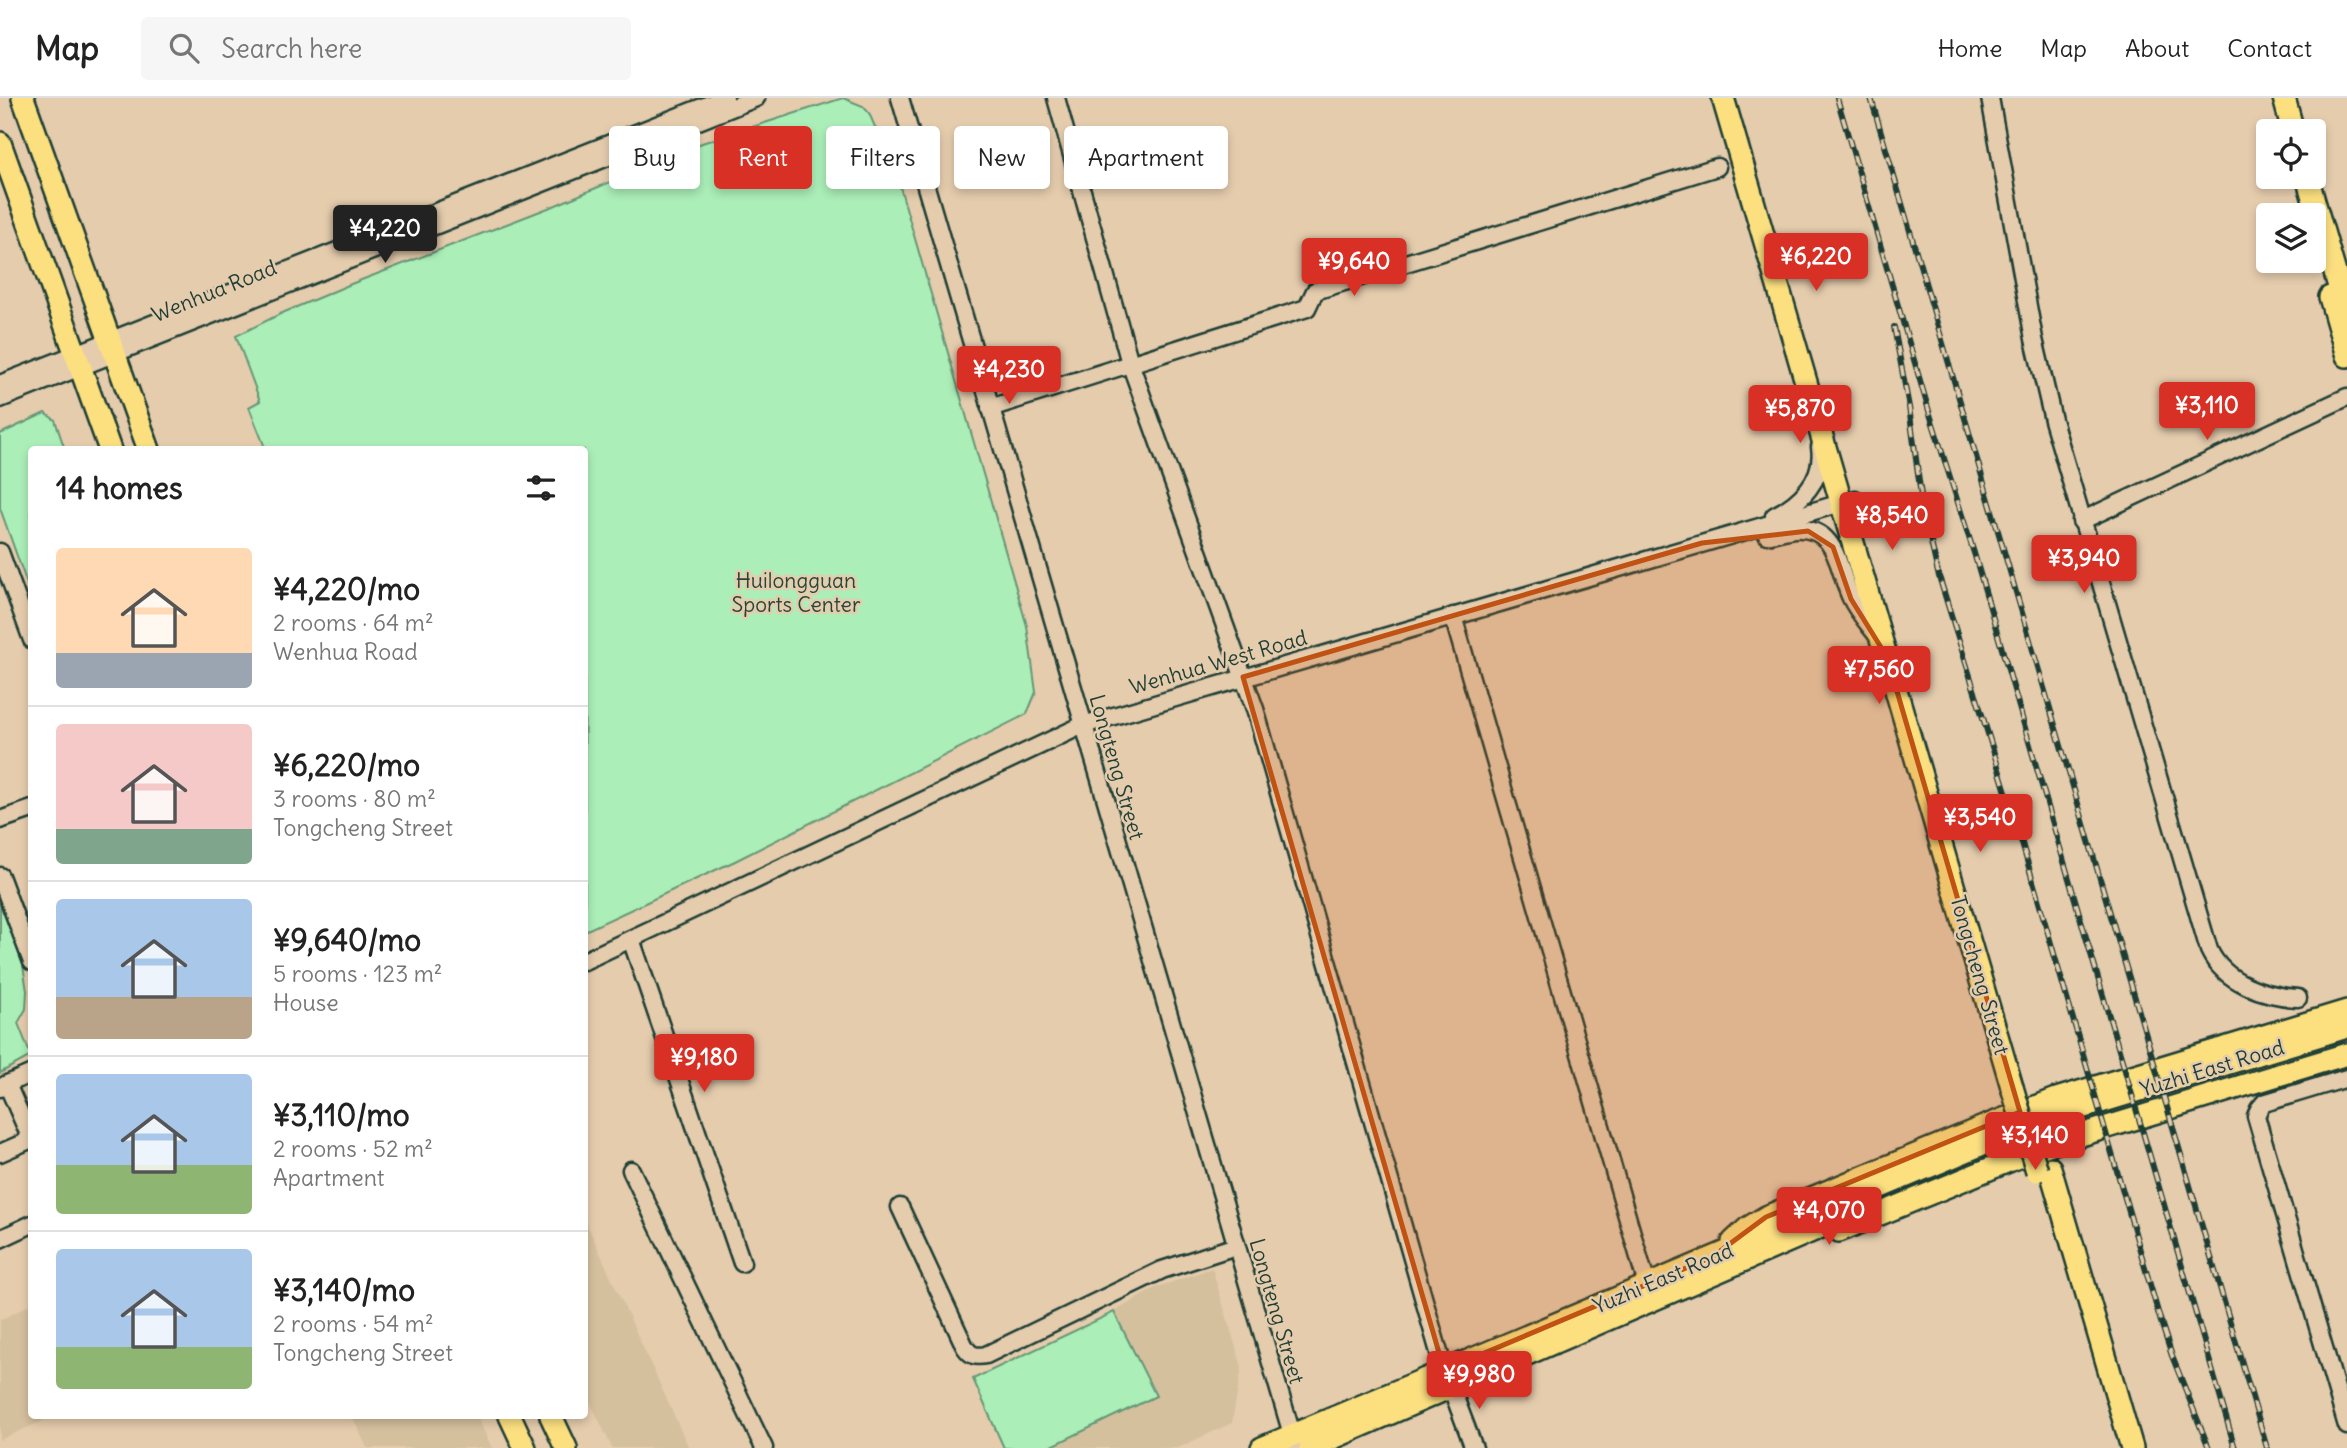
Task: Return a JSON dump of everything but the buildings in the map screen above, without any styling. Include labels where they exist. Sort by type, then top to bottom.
[{"type":"main road","points":[[23,98],[148,446]]},
{"type":"main road","name":"Tongcheng Street","points":[[1723,98],[1793,336],[1848,501],[1887,657],[2019,1086]]},
{"type":"main road","name":"Tongcheng Street","points":[[1737,98],[1848,501],[2043,1170],[2118,1448]]},
{"type":"main road","points":[[2272,98],[2278,119]]},
{"type":"main road","points":[[2284,98],[2290,119]]},
{"type":"main road","points":[[0,143],[109,446]]},
{"type":"main road","points":[[2311,189],[2347,314]]},
{"type":"main road","points":[[2323,273],[2347,356]]},
{"type":"main road","points":[[1715,1264],[1723,1251],[1748,1228],[1766,1217],[2012,1115],[2347,1011]]},
{"type":"main road","name":"Yuzhi East Road","points":[[1262,1448],[1294,1441],[1448,1379],[2038,1122],[2347,1027]]},
{"type":"main road","name":"Yuzhi East Road","points":[[1310,1448],[1647,1284],[1715,1264],[2032,1139],[2347,1041]]},
{"type":"main road","points":[[1715,1264],[1780,1256],[2045,1146],[2347,1054]]},
{"type":"main road","name":"Tongcheng Street","points":[[2043,1170],[2132,1448]]},
{"type":"main road","points":[[512,1419],[526,1448]]},
{"type":"main road","points":[[552,1419],[566,1448]]},
{"type":"street","name":"Wenhua Road","points":[[0,384],[112,347],[727,103],[756,98]]},
{"type":"street","points":[[727,103],[770,98]]},
{"type":"street","points":[[893,98],[906,126]]},
{"type":"street","name":"Longteng Street","points":[[900,98],[908,126]]},
{"type":"street","points":[[911,98],[918,126]]},
{"type":"street","points":[[1056,98],[1130,363],[1258,722],[1448,1379],[1474,1448]]},
{"type":"street","points":[[1990,98],[2034,339],[2053,419],[2081,521],[2213,958],[2223,970],[2253,990],[2277,997],[2298,998]]},
{"type":"street","points":[[990,408],[1307,308],[1315,291],[1717,167]]},
{"type":"street","name":"Longteng Street","points":[[926,189],[1294,1441]]},
{"type":"street","points":[[1739,533],[1779,514],[1797,501],[1811,486],[1819,470],[1821,451],[1801,385],[1793,336]]},
{"type":"street","name":"Wenhua Road","points":[[0,399],[78,360]]},
{"type":"street","points":[[2081,521],[2347,397]]},
{"type":"street","name":"Wenhua West Road","points":[[588,959],[1083,725],[1848,501]]},
{"type":"street","points":[[1702,543],[1769,535],[1792,529],[1822,536],[1836,552],[1851,599],[1875,633],[1887,657]]},
{"type":"street","points":[[0,552],[28,629]]},
{"type":"street","points":[[1453,616],[1647,1284]]},
{"type":"street","points":[[0,820],[28,810]]},
{"type":"street","points":[[0,876],[28,951]]},
{"type":"street","points":[[631,939],[742,1263]]},
{"type":"street","points":[[28,1075],[4,1086],[28,1133]]},
{"type":"street","points":[[2347,1077],[2264,1103],[2256,1116],[2347,1426]]},
{"type":"street","points":[[0,1153],[28,1140]]},
{"type":"street","points":[[631,1170],[764,1448]]},
{"type":"street","points":[[900,1207],[965,1347],[970,1354],[977,1357],[1162,1270],[1236,1246]]},
{"type":"street","points":[[0,1240],[28,1226]]},
{"type":"highlighted area","points":[[1808,531],[1833,547],[1851,599],[1887,657],[2020,1112],[1766,1217],[1712,1257],[1444,1370],[1243,677],[1702,543]]},
{"type":"shaded area","points":[[588,1227],[689,1448],[612,1448],[588,1397]]},
{"type":"shaded area","points":[[1212,1268],[1242,1367],[1232,1423],[1178,1448],[1004,1448],[973,1379],[1114,1312],[1155,1288]]},
{"type":"shaded area","points":[[28,1306],[28,1419],[46,1419],[0,1440],[0,1320]]},
{"type":"shaded area","points":[[353,1419],[478,1419],[492,1448],[367,1448]]},
{"type":"green space","name":"Huilongguan Sports Center","points":[[843,98],[863,106],[869,113],[875,126],[826,126],[826,189],[901,189],[1027,626],[1036,692],[1027,714],[735,861],[588,930],[588,446],[264,446],[249,407],[260,401],[236,336],[351,284],[609,182],[609,189],[700,189],[700,144],[714,139],[714,189],[812,189],[812,126],[755,126]]},
{"type":"green space","points":[[45,413],[55,420],[64,446],[28,446],[28,587],[0,508],[0,434]]},
{"type":"green space","points":[[0,894],[20,946],[27,991],[26,1009],[18,1023],[28,1048],[28,1058],[0,1073]]},
{"type":"green space","points":[[1114,1312],[1156,1396],[1048,1448],[1004,1448],[973,1379]]},
{"type":"railway","points":[[1837,98],[1929,411],[1974,553],[2235,1448]]},
{"type":"railway","points":[[1871,98],[2267,1448]]},
{"type":"railway","points":[[1894,327],[1909,407],[1922,503],[1938,573],[2021,840],[2160,1319],[2209,1448]]}]
